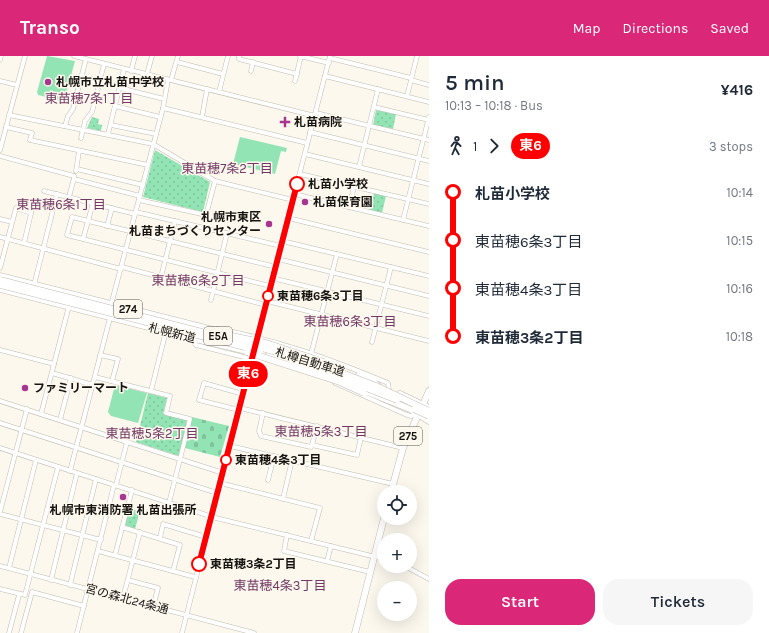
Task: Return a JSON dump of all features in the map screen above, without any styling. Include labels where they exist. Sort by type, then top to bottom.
[{"type":"highway","name":"札幌新道","points":[[0,276],[111,305],[199,331],[255,344],[389,390],[429,408]]},
{"type":"highway","name":"札樽自動車道","points":[[0,280],[199,331],[344,372],[429,411]]},
{"type":"highway","name":"札樽自動車道","points":[[0,285],[199,331],[318,369],[374,390],[429,416]]},
{"type":"highway","name":"札幌新道","points":[[0,289],[166,331],[253,355],[288,361],[398,404],[429,421]]},
{"type":"highway","points":[[199,331],[238,336],[266,343],[311,357],[359,375],[373,381],[379,387]]},
{"type":"highway","points":[[199,331],[340,382],[383,401],[398,404]]},
{"type":"highway","name":"275","points":[[393,484],[403,448],[429,390]]},
{"type":"highway","points":[[355,633],[382,525]]},
{"type":"street","points":[[0,150],[25,56]]},
{"type":"street","points":[[74,56],[207,90],[429,140]]},
{"type":"street","points":[[94,61],[95,56]]},
{"type":"street","points":[[131,71],[135,56]]},
{"type":"street","points":[[147,74],[152,56]]},
{"type":"street","points":[[111,305],[136,213],[164,99],[178,56]]},
{"type":"street","points":[[219,92],[228,56]]},
{"type":"street","points":[[239,56],[239,59],[297,74]]},
{"type":"street","points":[[295,81],[301,56],[329,59],[429,85]]},
{"type":"street","points":[[407,96],[416,56]]},
{"type":"street","points":[[65,126],[68,116],[73,109],[86,59]]},
{"type":"street","points":[[182,633],[253,355],[256,337],[278,259],[329,59]]},
{"type":"street","points":[[177,62],[223,74]]},
{"type":"street","points":[[251,70],[253,62]]},
{"type":"street","points":[[81,138],[85,121],[92,112],[104,64]]},
{"type":"street","points":[[108,134],[124,69]]},
{"type":"street","points":[[325,76],[429,102]]},
{"type":"street","points":[[0,80],[17,85]]},
{"type":"street","points":[[120,88],[164,99]]},
{"type":"street","points":[[359,167],[378,89]]},
{"type":"street","points":[[202,117],[207,90]]},
{"type":"street","points":[[115,106],[160,117]]},
{"type":"street","points":[[374,107],[429,119],[403,220]]},
{"type":"street","points":[[163,108],[307,144]]},
{"type":"street","points":[[9,115],[153,144],[215,181],[292,200]]},
{"type":"street","points":[[111,124],[156,134]]},
{"type":"street","points":[[6,127],[32,133],[30,140],[79,152],[148,165]]},
{"type":"street","points":[[310,132],[429,161]]},
{"type":"street","points":[[69,197],[79,152]]},
{"type":"street","points":[[305,154],[429,184]]},
{"type":"street","points":[[0,156],[74,177],[139,198],[206,216],[215,181]]},
{"type":"street","points":[[76,169],[142,186]]},
{"type":"street","points":[[300,174],[429,204]]},
{"type":"street","points":[[349,207],[354,187]]},
{"type":"street","points":[[44,191],[281,246]]},
{"type":"street","points":[[34,285],[57,194]]},
{"type":"street","points":[[294,194],[429,226]]},
{"type":"street","points":[[83,239],[93,203]]},
{"type":"street","points":[[24,243],[33,205]]},
{"type":"street","points":[[0,268],[16,208],[31,213]]},
{"type":"street","points":[[108,226],[112,208]]},
{"type":"street","points":[[270,286],[67,235],[72,217],[276,266]]},
{"type":"street","points":[[288,218],[429,252]]},
{"type":"street","points":[[0,219],[12,222]]},
{"type":"street","points":[[159,285],[175,221]]},
{"type":"street","points":[[211,300],[227,233]]},
{"type":"street","points":[[0,237],[213,291],[429,341]]},
{"type":"street","points":[[282,241],[429,276]]},
{"type":"street","points":[[311,354],[337,254]]},
{"type":"street","points":[[278,259],[429,296]]},
{"type":"street","points":[[372,342],[391,267]]},
{"type":"street","points":[[272,278],[429,316]]},
{"type":"street","points":[[41,414],[69,306]]},
{"type":"street","points":[[70,471],[110,318]]},
{"type":"street","points":[[151,391],[166,331]]},
{"type":"street","points":[[199,331],[256,337],[311,354],[388,383],[389,390]]},
{"type":"street","points":[[0,350],[54,364]]},
{"type":"street","points":[[100,355],[118,359],[112,381]]},
{"type":"street","points":[[288,361],[298,371],[338,384],[407,415],[412,416],[418,414]]},
{"type":"street","points":[[52,373],[93,385]]},
{"type":"street","points":[[95,377],[170,396],[166,413],[190,419],[169,503]]},
{"type":"street","points":[[60,420],[71,378]]},
{"type":"street","points":[[243,394],[204,383],[199,400],[263,413],[403,448]]},
{"type":"street","points":[[0,401],[223,473]]},
{"type":"street","points":[[27,409],[0,513],[21,520],[101,540]]},
{"type":"street","points":[[263,413],[259,431],[261,436],[356,455],[361,437]]},
{"type":"street","points":[[0,423],[218,493]]},
{"type":"street","points":[[312,445],[317,426]]},
{"type":"street","points":[[78,633],[88,589],[115,485],[123,462],[127,442]]},
{"type":"street","points":[[230,446],[393,484]]},
{"type":"street","points":[[0,448],[211,516],[375,557]]},
{"type":"street","points":[[268,480],[274,456]]},
{"type":"street","points":[[9,568],[36,460]]},
{"type":"street","points":[[283,499],[292,460]]},
{"type":"street","points":[[0,589],[25,596],[32,574],[58,467]]},
{"type":"street","points":[[51,580],[77,473]]},
{"type":"street","points":[[70,585],[96,479]]},
{"type":"street","points":[[220,483],[320,508],[311,541]]},
{"type":"street","points":[[114,555],[132,490]]},
{"type":"street","points":[[160,538],[163,524],[206,537]]},
{"type":"street","points":[[122,528],[140,532],[180,545],[173,571]]},
{"type":"street","points":[[123,598],[140,532]]},
{"type":"street","points":[[288,535],[284,551],[370,572]]},
{"type":"street","points":[[327,562],[330,546]]},
{"type":"street","points":[[98,551],[196,577]]},
{"type":"street","name":"宮の森北24条通","points":[[0,566],[254,633]]},
{"type":"street","points":[[417,572],[429,579]]},
{"type":"street","points":[[128,580],[158,588],[153,606]]},
{"type":"street","points":[[21,633],[32,592],[84,606]]},
{"type":"street","points":[[9,633],[18,595]]},
{"type":"green space","points":[[47,56],[75,61],[64,101],[38,95],[37,92]]},
{"type":"green space","points":[[376,110],[396,114],[393,129],[373,125]]},
{"type":"green space","points":[[92,117],[99,119],[98,124],[102,125],[101,131],[87,128]]},
{"type":"green space","points":[[240,137],[287,148],[286,152],[281,151],[275,174],[233,164]]},
{"type":"green space","points":[[155,150],[210,182],[203,212],[143,197]]},
{"type":"green space","points":[[374,193],[386,196],[382,213],[370,210]]},
{"type":"green space","points":[[115,385],[147,393],[138,423],[111,416],[108,412]]},
{"type":"green space","points":[[148,393],[167,398],[163,414],[187,420],[179,456],[136,442]]},
{"type":"green space","points":[[192,417],[229,426],[220,457],[185,448]]},
{"type":"green space","points":[[129,509],[140,511],[135,529],[125,525]]},
{"type":"bus line","name":"東6","points":[[199,564],[252,359],[256,337],[297,184]]},
{"type":"place","name":"札幌市立札苗中学校","points":[[48,82]]},
{"type":"place","name":"札苗病院","points":[[285,122]]},
{"type":"place","name":"札苗小学校","points":[[297,184]]},
{"type":"place","name":"札苗保育園","points":[[305,202]]},
{"type":"place","name":"札幌市東区 札苗まちづくりセンター","points":[[269,224]]},
{"type":"place","name":"東苗穂6条3丁目","points":[[268,296]]},
{"type":"place","name":"ファミリーマート","points":[[25,388]]},
{"type":"place","name":"東苗穂4条3丁目","points":[[226,460]]},
{"type":"place","name":"札幌市東消防署 札苗出張所","points":[[123,497]]},
{"type":"place","name":"東苗穂3条2丁目","points":[[199,564]]},
{"type":"district","name":"東苗穂7条1丁目","points":[[89,98]]},
{"type":"district","name":"東苗穂7条2丁目","points":[[227,168]]},
{"type":"district","name":"東苗穂6条1丁目","points":[[61,204]]},
{"type":"district","name":"東苗穂6条2丁目","points":[[198,280]]},
{"type":"district","name":"東苗穂6条3丁目","points":[[350,321]]},
{"type":"district","name":"東苗穂5条3丁目","points":[[321,431]]},
{"type":"district","name":"東苗穂5条2丁目","points":[[152,433]]},
{"type":"district","name":"東苗穂4条3丁目","points":[[280,585]]}]
